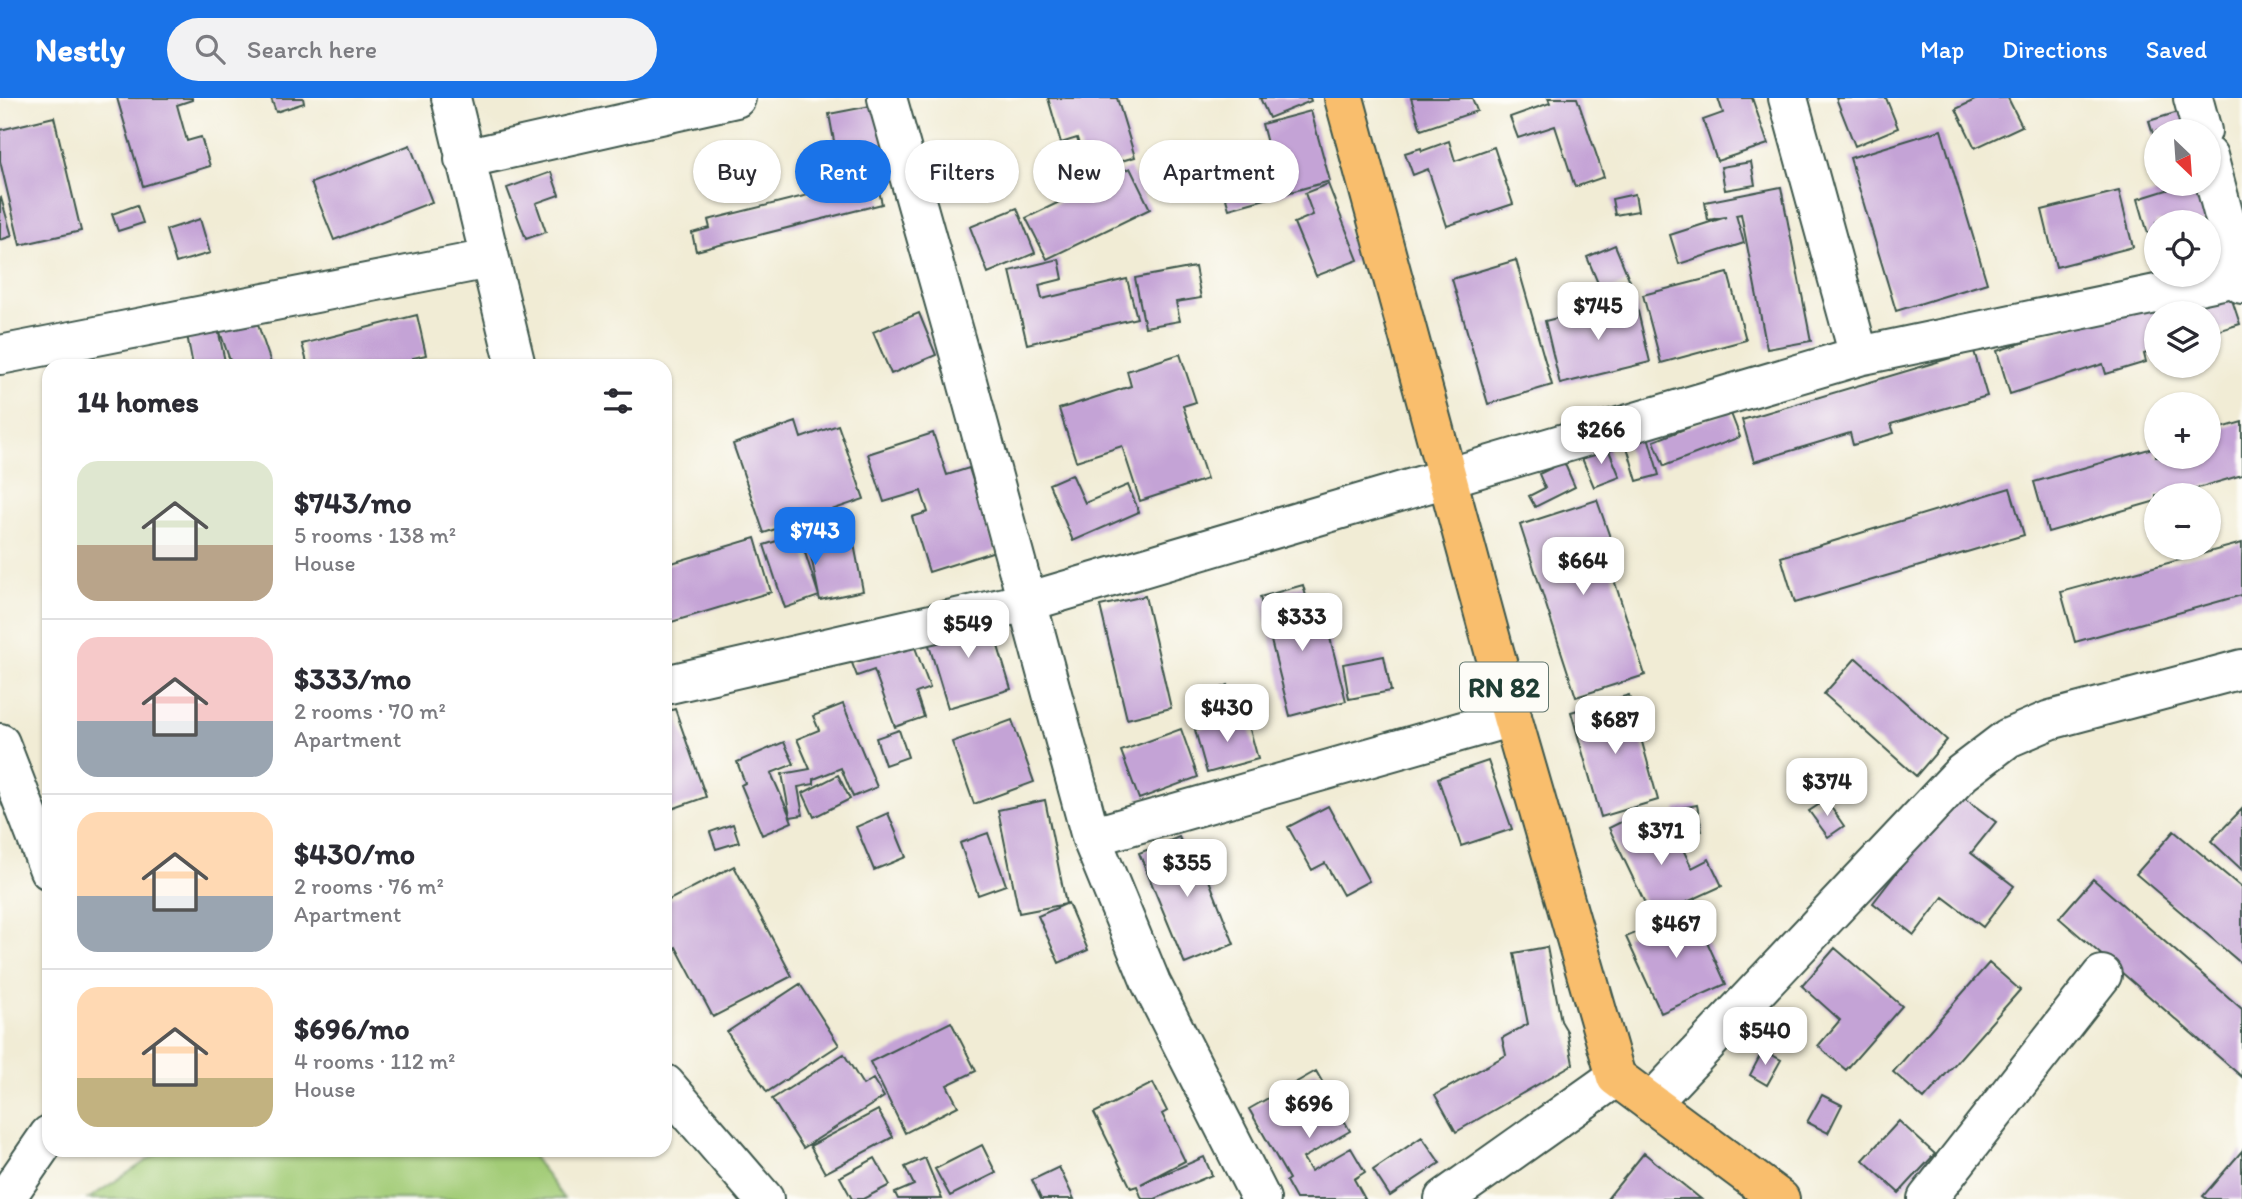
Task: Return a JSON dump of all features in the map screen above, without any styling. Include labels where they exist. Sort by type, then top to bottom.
[{"type":"main road","name":"RN 82","points":[[1344,98],[1511,717],[1616,1077]]},
{"type":"main road","points":[[1616,1077],[1780,1199]]},
{"type":"street","points":[[451,98],[514,359]]},
{"type":"street","points":[[464,159],[736,98]]},
{"type":"street","points":[[887,98],[1091,837],[1151,983],[1261,1199]]},
{"type":"street","points":[[1788,98],[1859,356]]},
{"type":"street","points":[[2193,98],[2199,119]]},
{"type":"street","points":[[672,683],[1027,602],[1859,356],[2241,279],[2219,196]]},
{"type":"street","points":[[0,355],[489,259]]},
{"type":"street","points":[[1651,1103],[1962,773],[2008,738],[2050,720],[2242,669]]},
{"type":"street","points":[[1091,837],[1511,717]]},
{"type":"street","points":[[0,743],[42,852]]},
{"type":"street","points":[[1927,1199],[2102,975]]},
{"type":"street","points":[[1444,1199],[1616,1077]]},
{"type":"street","points":[[672,1092],[764,1199]]},
{"type":"street","points":[[5,1199],[42,1145]]},
{"type":"green space","points":[[152,1157],[533,1157],[564,1199],[88,1199]]},
{"type":"building","points":[[117,98],[192,98],[177,105],[187,141],[201,137],[210,166],[143,186]]},
{"type":"building","points":[[271,98],[303,98],[304,103],[276,112]]},
{"type":"building","points":[[1048,98],[1117,98],[1135,157],[1125,160],[1125,140],[1060,140]]},
{"type":"building","points":[[1260,98],[1310,98],[1311,101],[1269,118]]},
{"type":"building","points":[[1411,98],[1472,98],[1477,111],[1421,130]]},
{"type":"building","points":[[1548,98],[1577,98],[1604,177],[1575,187],[1555,126],[1518,138],[1510,117],[1550,103]]},
{"type":"building","points":[[1718,98],[1752,98],[1768,144],[1717,161],[1703,120],[1723,113]]},
{"type":"building","points":[[1836,98],[1886,98],[1898,128],[1855,146]]},
{"type":"building","points":[[1979,98],[2008,98],[2022,126],[1975,148],[1956,109]]},
{"type":"building","points":[[881,104],[888,140],[834,140],[829,114]]},
{"type":"building","points":[[2188,109],[2191,119],[2156,119]]},
{"type":"building","points":[[1311,111],[1330,181],[1299,190],[1299,140],[1266,140],[1262,124]]},
{"type":"building","points":[[54,117],[81,231],[20,245],[0,161],[0,130]]},
{"type":"building","points":[[1941,130],[1987,283],[1896,311],[1850,158]]},
{"type":"building","points":[[1449,141],[1455,161],[1494,147],[1513,204],[1447,226],[1428,169],[1413,175],[1405,153],[1421,148],[1422,151]]},
{"type":"building","points":[[410,145],[432,202],[334,240],[311,183]]},
{"type":"building","points":[[1751,162],[1755,185],[1725,190],[1721,167]]},
{"type":"building","points":[[1130,168],[1139,186],[1139,203],[1147,203],[1150,209],[1047,259],[1026,218],[1057,203],[1125,203],[1125,170]]},
{"type":"building","points":[[551,172],[559,195],[536,203],[546,232],[526,239],[507,188]]},
{"type":"building","points":[[1328,184],[1358,260],[1316,276],[1294,223],[1313,215],[1305,193]]},
{"type":"building","points":[[1781,187],[1811,341],[1767,349],[1741,214],[1736,215],[1744,243],[1679,264],[1670,235],[1726,217],[1708,220],[1705,202]]},
{"type":"building","points":[[2119,191],[2133,247],[2056,267],[2042,210]]},
{"type":"building","points":[[1635,194],[1638,211],[1615,215],[1612,199]]},
{"type":"building","points":[[2148,196],[2208,196],[2208,210],[2144,210],[2144,220],[2138,199]]},
{"type":"building","points":[[795,198],[795,203],[882,204],[696,251],[692,233],[710,228],[708,220]]},
{"type":"building","points":[[0,199],[12,236],[0,240]]},
{"type":"building","points":[[1227,203],[1251,203],[1229,209]]},
{"type":"building","points":[[137,205],[143,223],[118,231],[112,214]]},
{"type":"building","points":[[1017,208],[1035,253],[988,273],[970,227]]},
{"type":"building","points":[[200,219],[210,253],[176,263],[166,230]]},
{"type":"building","points":[[1615,245],[1630,281],[1602,293],[1587,257]]},
{"type":"building","points":[[1059,259],[1063,279],[1039,285],[1042,299],[1127,279],[1137,318],[1027,344],[1010,271]]},
{"type":"building","points":[[1516,260],[1552,385],[1488,404],[1452,279]]},
{"type":"building","points":[[1195,267],[1201,298],[1176,302],[1180,321],[1145,327],[1135,278]]},
{"type":"building","points":[[1728,273],[1746,340],[1661,363],[1643,295]]},
{"type":"building","points":[[2225,279],[2240,324],[2221,330],[2221,301],[2155,301],[2200,287],[2221,287],[2221,280]]},
{"type":"building","points":[[1635,299],[1650,362],[1560,384],[1545,321]]},
{"type":"building","points":[[2144,305],[2144,363],[2106,374],[2103,364],[2010,394],[1997,351]]},
{"type":"building","points":[[919,313],[936,355],[891,374],[873,332]]},
{"type":"building","points":[[417,315],[426,355],[413,359],[306,359],[302,344]]},
{"type":"building","points":[[255,316],[270,359],[230,359],[219,329]]},
{"type":"building","points":[[218,329],[224,359],[192,359],[187,335]]},
{"type":"building","points":[[1974,351],[1987,396],[1891,424],[1894,433],[1853,445],[1850,433],[1754,462],[1742,420]]},
{"type":"building","points":[[1180,354],[1196,402],[1183,406],[1207,479],[1140,501],[1122,446],[1076,461],[1059,409],[1131,386],[1127,371]]},
{"type":"building","points":[[1730,411],[1740,437],[1664,466],[1654,441]]},
{"type":"building","points":[[796,422],[801,438],[838,425],[864,499],[764,533],[733,444]]},
{"type":"building","points":[[2242,422],[2242,475],[2215,483],[2144,483],[2144,504],[2048,532],[2034,482],[2144,450],[2144,469],[2221,469],[2221,428]]},
{"type":"building","points":[[933,433],[947,475],[969,468],[995,551],[929,572],[912,517],[928,512],[921,491],[884,502],[868,454]]},
{"type":"building","points":[[1647,433],[1659,475],[1637,481],[1625,440]]},
{"type":"building","points":[[1607,446],[1620,477],[1594,487],[1581,456]]},
{"type":"building","points":[[1564,462],[1575,487],[1535,507],[1529,496],[1545,488],[1539,474]]},
{"type":"building","points":[[1072,474],[1085,503],[1128,485],[1139,512],[1073,541],[1049,484]]},
{"type":"building","points":[[2010,488],[2024,535],[1795,603],[1781,557]]},
{"type":"building","points":[[1597,500],[1613,546],[1604,549],[1645,675],[1576,697],[1520,525]]},
{"type":"building","points":[[851,528],[863,591],[820,600],[807,536]]},
{"type":"building","points":[[799,534],[819,596],[785,608],[764,545]]},
{"type":"building","points":[[755,538],[771,592],[672,622],[672,563]]},
{"type":"building","points":[[2242,543],[2242,595],[2075,642],[2061,592],[2179,560],[2221,560],[2221,549]]},
{"type":"building","points":[[1303,585],[1316,633],[1328,630],[1346,701],[1290,716],[1260,597]]},
{"type":"building","points":[[1145,596],[1171,708],[1127,719],[1100,606]]},
{"type":"building","points":[[988,613],[1011,689],[948,708],[925,632]]},
{"type":"building","points":[[913,642],[930,688],[916,693],[924,717],[895,727],[874,670],[857,676],[852,663]]},
{"type":"building","points":[[1384,656],[1391,691],[1349,699],[1343,664]]},
{"type":"building","points":[[1856,658],[1947,740],[1916,776],[1824,694]]},
{"type":"building","points":[[1228,685],[1239,712],[1218,721],[1207,694]]},
{"type":"building","points":[[1629,695],[1658,800],[1601,817],[1571,712]]},
{"type":"building","points":[[843,704],[877,787],[853,797],[841,768],[814,779],[814,784],[798,787],[803,815],[790,817],[792,822],[762,835],[741,785],[745,783],[737,762],[784,742],[794,764],[771,773],[790,816],[782,774],[810,769],[797,739],[819,730],[813,716]]},
{"type":"building","points":[[675,709],[706,797],[672,809],[672,710]]},
{"type":"building","points":[[1246,715],[1258,759],[1207,773],[1195,730]]},
{"type":"building","points":[[1012,720],[1034,782],[974,804],[952,742]]},
{"type":"building","points":[[1181,729],[1198,777],[1139,799],[1121,751]]},
{"type":"building","points":[[899,730],[908,757],[885,765],[876,738]]},
{"type":"building","points":[[1488,761],[1512,829],[1461,846],[1438,778]]},
{"type":"building","points":[[838,775],[850,799],[814,817],[803,793]]},
{"type":"building","points":[[1958,793],[1996,822],[1971,853],[2014,886],[1983,927],[1943,897],[1914,935],[1873,903]]},
{"type":"building","points":[[1045,800],[1066,904],[1019,913],[998,810]]},
{"type":"building","points":[[1826,800],[1844,826],[1828,837],[1809,811]]},
{"type":"building","points":[[1697,805],[1702,831],[1681,835],[1676,809]]},
{"type":"building","points":[[1328,806],[1369,881],[1343,895],[1325,863],[1312,870],[1288,827]]},
{"type":"building","points":[[2242,809],[2242,870],[2211,841]]},
{"type":"building","points":[[1641,812],[1655,842],[1675,833],[1692,868],[1709,859],[1722,886],[1652,918],[1609,828]]},
{"type":"building","points":[[888,813],[906,857],[874,870],[856,827]]},
{"type":"building","points":[[733,824],[739,842],[716,849],[710,832]]},
{"type":"building","points":[[2174,831],[2242,888],[2242,964],[2136,874]]},
{"type":"building","points":[[988,833],[1006,885],[978,895],[960,843]]},
{"type":"building","points":[[1179,837],[1186,853],[1201,847],[1212,873],[1207,875],[1234,944],[1185,964],[1139,853]]},
{"type":"building","points":[[734,866],[792,976],[713,1017],[676,947],[672,949],[672,898]]},
{"type":"building","points":[[2093,879],[2242,1009],[2242,1077],[2059,918]]},
{"type":"building","points":[[1068,903],[1088,950],[1059,963],[1038,916]]},
{"type":"building","points":[[1692,908],[1726,984],[1661,1013],[1626,937]]},
{"type":"building","points":[[1547,947],[1561,1021],[1567,1031],[1573,1064],[1456,1132],[1435,1095],[1506,1055],[1502,1038],[1528,1024],[1514,953]]},
{"type":"building","points":[[1835,948],[1902,1006],[1846,1070],[1818,1046],[1840,1020],[1802,986]]},
{"type":"building","points":[[1989,963],[2020,990],[1924,1099],[1893,1072]]},
{"type":"building","points":[[800,984],[839,1045],[767,1092],[727,1032]]},
{"type":"building","points":[[951,1022],[976,1071],[947,1085],[958,1106],[905,1133],[870,1062]]},
{"type":"building","points":[[1763,1050],[1781,1060],[1767,1085],[1750,1075]]},
{"type":"building","points":[[844,1054],[863,1085],[873,1079],[884,1097],[803,1148],[772,1099]]},
{"type":"building","points":[[1316,1071],[1350,1131],[1303,1158],[1311,1171],[1351,1148],[1365,1172],[1354,1179],[1365,1199],[1296,1199],[1286,1181],[1289,1179],[1249,1109]]},
{"type":"building","points":[[1153,1083],[1167,1111],[1162,1114],[1185,1161],[1141,1184],[1204,1157],[1212,1175],[1155,1199],[1142,1199],[1137,1186],[1131,1188],[1094,1113]]},
{"type":"building","points":[[1822,1095],[1842,1105],[1828,1133],[1807,1122]]},
{"type":"building","points":[[878,1110],[893,1137],[825,1173],[810,1146]]},
{"type":"building","points":[[1899,1121],[1935,1154],[1899,1193],[1863,1160]]},
{"type":"building","points":[[1422,1137],[1440,1163],[1390,1196],[1373,1170]]},
{"type":"building","points":[[982,1145],[996,1173],[950,1196],[935,1169]]},
{"type":"building","points":[[2242,1151],[2242,1199],[2207,1199],[2203,1196]]},
{"type":"building","points":[[1644,1153],[1701,1199],[1607,1199]]},
{"type":"building","points":[[875,1158],[890,1185],[863,1199],[852,1199],[840,1177]]},
{"type":"building","points":[[925,1158],[942,1199],[898,1199],[895,1193],[914,1185],[905,1167]]},
{"type":"building","points":[[1059,1167],[1074,1199],[1041,1199],[1032,1180]]}]
